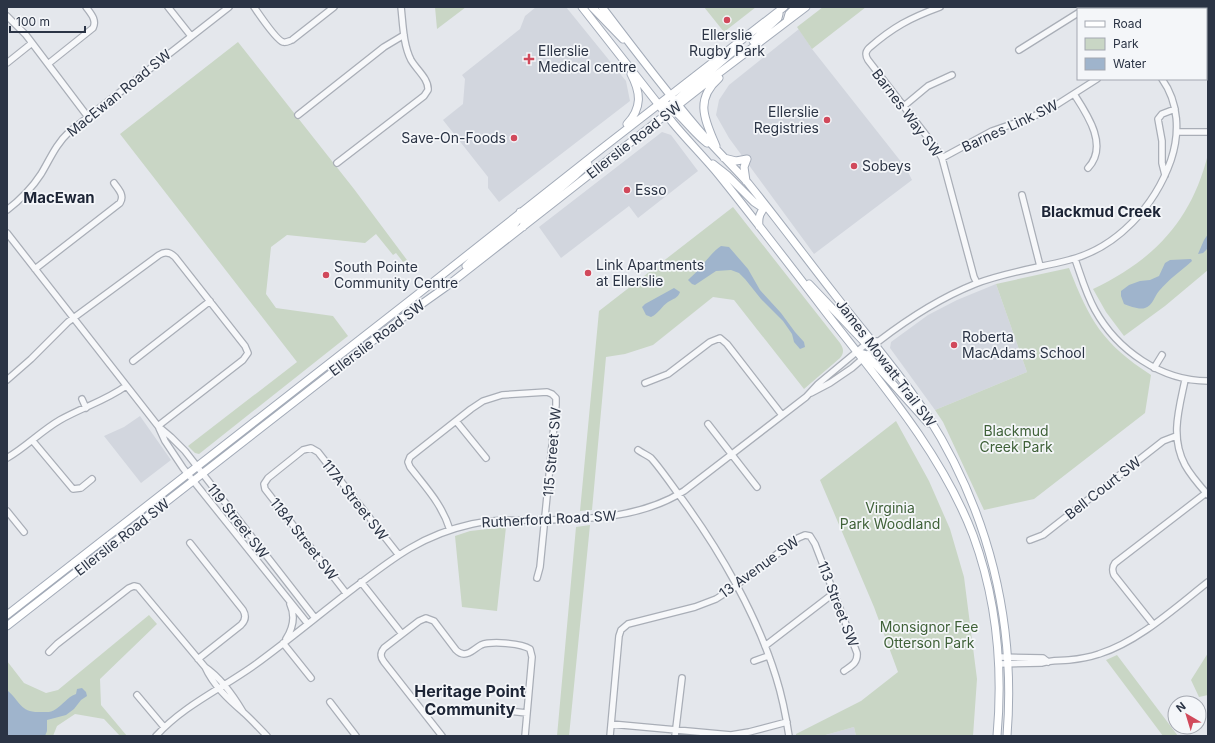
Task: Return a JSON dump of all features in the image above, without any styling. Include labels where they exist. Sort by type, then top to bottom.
[{"type":"main road","points":[[582,7],[659,104],[672,105]]},
{"type":"main road","points":[[592,7],[636,52]]},
{"type":"main road","points":[[602,7],[660,81],[672,105]]},
{"type":"main road","points":[[787,21],[789,14],[796,7]]},
{"type":"main road","name":"Ellerslie Road SW","points":[[7,615],[659,104],[672,105],[732,63],[806,7]]},
{"type":"main road","points":[[740,57],[747,47],[778,18],[781,9]]},
{"type":"main road","name":"Ellerslie Road SW","points":[[7,626],[402,318],[523,227],[672,105],[781,9]]},
{"type":"main road","points":[[660,81],[668,87],[676,86],[728,47],[760,26]]},
{"type":"main road","points":[[611,141],[636,113],[639,99],[635,81],[622,58]]},
{"type":"main road","points":[[717,150],[706,123],[703,109],[704,103],[710,89],[732,63]]},
{"type":"main road","name":"James Mowatt Trail SW","points":[[672,105],[747,182],[868,343],[876,348],[912,394],[939,434],[964,482],[984,533],[1002,604],[1008,661],[1007,736]]},
{"type":"main road","name":"James Mowatt Trail SW","points":[[672,105],[703,157],[857,352]]},
{"type":"main road","points":[[523,227],[525,218],[576,175],[600,150]]},
{"type":"main road","points":[[703,157],[727,175],[754,202],[760,206],[766,206]]},
{"type":"main road","points":[[724,158],[736,161],[747,159],[744,166],[747,182]]},
{"type":"main road","points":[[759,227],[758,219],[766,206]]},
{"type":"main road","points":[[446,286],[475,257],[513,226],[518,220],[520,212]]},
{"type":"main road","points":[[796,274],[810,285],[868,343]]},
{"type":"main road","points":[[857,352],[865,357],[939,434]]},
{"type":"main road","name":"James Mowatt Trail SW","points":[[865,357],[928,448],[952,490],[972,534],[990,592],[996,624],[999,661],[997,736]]},
{"type":"street","points":[[48,64],[93,28],[95,24],[94,20],[86,7]]},
{"type":"street","points":[[168,7],[191,36]]},
{"type":"street","name":"MacEwan Road SW","points":[[7,210],[21,199],[32,186],[61,140],[72,129],[229,7]]},
{"type":"street","points":[[254,7],[276,36],[281,41],[285,42],[292,40],[334,7]]},
{"type":"street","points":[[337,163],[424,96],[427,92],[427,83],[412,62],[407,49],[401,7]]},
{"type":"street","name":"Barnes Way SW","points":[[940,7],[904,22],[871,45],[866,53],[868,60],[936,148],[942,158],[974,277],[977,283]]},
{"type":"street","points":[[1019,50],[1077,14]]},
{"type":"street","points":[[7,16],[32,43],[88,117]]},
{"type":"street","points":[[298,115],[384,47],[404,35]]},
{"type":"street","points":[[7,63],[32,43]]},
{"type":"street","points":[[904,106],[928,86],[952,75]]},
{"type":"street","name":"Barnes Link SW","points":[[942,158],[992,131],[1043,113],[1095,80]]},
{"type":"street","points":[[868,343],[879,340],[904,321],[928,307],[977,283],[1005,274],[1075,259],[1102,246],[1132,223],[1150,201],[1165,176],[1173,153],[1177,132],[1175,109],[1171,94],[1163,80]]},
{"type":"street","points":[[1074,94],[1089,119],[1096,138],[1095,159],[1088,168]]},
{"type":"street","points":[[1165,176],[1162,163],[1162,141],[1158,119],[1162,114],[1175,109]]},
{"type":"street","points":[[1177,132],[1208,132]]},
{"type":"street","points":[[36,269],[120,203],[122,194],[114,183]]},
{"type":"street","points":[[1022,195],[1040,266]]},
{"type":"street","name":"119 Street SW","points":[[7,233],[158,426],[185,451],[196,468],[315,618]]},
{"type":"street","points":[[7,380],[73,318],[159,255],[165,252],[170,253],[175,257],[248,351],[247,356],[243,360],[158,426]]},
{"type":"street","points":[[1075,259],[1089,298],[1101,320],[1127,349],[1154,368],[1166,373],[1185,380],[1208,381]]},
{"type":"street","points":[[133,360],[210,301]]},
{"type":"street","points":[[645,383],[668,374],[710,342],[720,338],[727,344],[782,415]]},
{"type":"street","points":[[876,348],[879,340]]},
{"type":"street","name":"Rutherford Road SW","points":[[156,736],[164,727],[185,710],[250,668],[398,554],[423,541],[450,530],[492,520],[572,519],[626,514],[650,508],[679,495],[806,396],[818,384],[868,343]]},
{"type":"street","name":"Rutherford Road SW","points":[[806,396],[830,383],[876,348]]},
{"type":"street","points":[[1154,368],[1162,355]]},
{"type":"street","points":[[1153,624],[1114,575],[1112,570],[1115,563],[1207,494],[1185,465],[1180,454],[1176,436],[1177,419],[1185,380]]},
{"type":"street","points":[[7,458],[60,420],[112,396],[126,386]]},
{"type":"street","name":"115 Street SW","points":[[456,421],[477,405],[497,396],[547,392],[556,398],[538,578]]},
{"type":"street","points":[[82,399],[86,408]]},
{"type":"street","points":[[450,530],[438,503],[410,467],[408,462],[412,455],[456,421],[486,458]]},
{"type":"street","points":[[708,424],[757,487]]},
{"type":"street","name":"119 Street SW","points":[[158,426],[165,442],[193,481],[308,624]]},
{"type":"street","name":"Bell Court SW","points":[[1030,540],[1043,535],[1163,441],[1176,436]]},
{"type":"street","points":[[32,440],[73,488],[81,488],[92,478]]},
{"type":"street","name":"118A Street SW","points":[[311,448],[303,450],[266,479],[264,484],[267,492],[346,594]]},
{"type":"street","name":"117A Street SW","points":[[311,448],[318,452],[398,554]]},
{"type":"street","points":[[638,450],[651,459],[679,495],[708,536],[736,586],[765,646],[780,692],[789,736]]},
{"type":"street","points":[[7,511],[24,532]]},
{"type":"street","name":"13 Avenue SW","points":[[611,724],[621,630],[628,624],[702,605],[723,595],[798,538],[808,535]]},
{"type":"street","name":"113 Street SW","points":[[808,535],[816,544],[857,654],[856,662],[844,671]]},
{"type":"street","points":[[190,543],[243,610],[245,615],[244,623],[198,659]]},
{"type":"street","points":[[361,582],[402,634]]},
{"type":"street","points":[[999,661],[1043,658],[1048,662],[1078,659],[1103,653],[1129,641],[1208,582]]},
{"type":"street","points":[[49,652],[57,644],[129,588],[134,586],[138,587],[198,659],[213,673],[222,687],[237,701],[243,712],[267,736]]},
{"type":"street","points":[[765,646],[834,593]]},
{"type":"street","points":[[287,598],[293,612],[294,620],[291,631],[284,643],[311,678]]},
{"type":"street","points":[[442,736],[384,662],[381,654],[384,648],[419,621],[426,618],[434,622],[460,654],[468,653],[481,645],[491,643],[523,646],[530,649],[532,657],[524,736]]},
{"type":"street","points":[[754,661],[768,656]]},
{"type":"street","points":[[676,733],[682,678]]},
{"type":"street","points":[[137,695],[164,727]]},
{"type":"street","points":[[330,702],[356,736]]},
{"type":"street","points":[[507,711],[527,713]]},
{"type":"street","points":[[610,736],[611,724],[676,733],[725,735],[737,734],[787,722]]},
{"type":"shaded area","points":[[536,7],[566,7],[626,81],[630,101],[499,202],[488,188],[488,177],[443,120],[463,104],[465,79],[462,75],[520,29],[525,16]]},
{"type":"shaded area","points":[[799,29],[812,49],[906,168],[912,180],[814,254],[729,138],[716,115],[719,100],[729,85]]},
{"type":"shaded area","points":[[662,132],[671,135],[698,171],[638,218],[629,206],[561,258],[539,227]]},
{"type":"shaded area","name":"Roberta MacAdams School","points":[[996,284],[1027,372],[935,410],[890,348],[891,342],[928,315],[957,300]]},
{"type":"shaded area","points":[[140,416],[171,460],[141,483],[104,436],[124,427]]},
{"type":"shaded area","points":[[854,727],[856,736],[822,736]]},
{"type":"green space","points":[[435,7],[466,7],[437,29]]},
{"type":"green space","name":"Ellerslie Rugby Park","points":[[704,7],[756,7],[724,32]]},
{"type":"green space","points":[[823,7],[866,7],[812,49],[797,27]]},
{"type":"green space","points":[[238,42],[354,189],[407,260],[403,262],[396,253],[393,255],[376,234],[365,243],[287,235],[271,247],[266,294],[276,308],[333,316],[348,336],[199,454],[195,453],[188,446],[297,362],[120,134]]},
{"type":"green space","points":[[1208,154],[1208,270],[1165,306],[1124,336],[1106,312],[1093,289],[1115,278],[1134,265],[1152,251],[1167,235],[1181,218],[1192,199],[1201,178]]},
{"type":"green space","points":[[733,207],[840,343],[843,351],[840,358],[804,389],[734,300],[713,297],[653,345],[625,354],[606,357],[592,510],[580,511],[599,311]]},
{"type":"green space","name":"Blackmud Creek Park","points":[[1069,268],[1091,317],[1109,341],[1120,352],[1151,375],[1145,413],[1034,499],[984,510],[943,422],[935,410],[1027,372],[996,284]]},
{"type":"green space","points":[[896,421],[929,481],[950,529],[964,577],[977,679],[973,736],[856,736],[854,727],[822,736],[796,736],[796,734],[861,701],[898,672],[874,607],[820,480]]},
{"type":"green space","points":[[590,525],[569,736],[557,736],[576,527]]},
{"type":"green space","points":[[506,527],[497,611],[462,607],[455,536],[470,531]]},
{"type":"green space","points":[[149,615],[157,624],[100,679],[101,705],[127,736],[120,736],[104,719],[75,714],[57,726],[53,736],[7,736],[7,661],[24,683],[46,693],[58,690]]},
{"type":"green space","points":[[1208,653],[1208,695],[1198,695],[1191,680]]},
{"type":"green space","points":[[1117,655],[1167,721],[1167,735],[1178,736],[1163,736],[1106,660]]},
{"type":"water","points":[[1208,234],[1208,248],[1203,253],[1198,254],[1204,240]]},
{"type":"water","points":[[721,246],[729,247],[748,269],[760,290],[804,342],[805,347],[800,349],[794,342],[792,334],[783,321],[761,299],[739,273],[731,270],[716,271],[695,285],[688,280],[713,252]]},
{"type":"water","points":[[1191,259],[1192,261],[1157,293],[1152,303],[1148,307],[1134,308],[1124,304],[1121,291],[1129,285],[1140,281],[1150,280],[1159,276],[1165,263],[1170,260]]},
{"type":"water","points":[[674,288],[680,292],[677,297],[666,304],[653,316],[651,317],[646,315],[642,307],[645,304]]},
{"type":"water","points":[[82,688],[86,692],[87,696],[66,715],[47,720],[47,731],[45,736],[7,736],[7,690],[21,706],[29,711],[51,712],[76,694],[77,689]]},
{"type":"place","name":"Ellerslie Rugby Park","points":[[727,20]]},
{"type":"place","name":"Ellerslie Medical centre","points":[[529,59]]},
{"type":"place","name":"Ellerslie Registries","points":[[827,120]]},
{"type":"place","name":"Save-On-Foods","points":[[514,138]]},
{"type":"place","name":"Sobeys","points":[[854,166]]},
{"type":"place","name":"Esso","points":[[627,190]]},
{"type":"place","name":"Link Apartments at Ellerslie","points":[[588,273]]},
{"type":"place","name":"South Pointe Community Centre","points":[[326,275]]},
{"type":"place","name":"Roberta MacAdams School","points":[[954,345]]},
{"type":"district","name":"MacEwan","points":[[59,198]]},
{"type":"district","name":"Blackmud Creek","points":[[1101,212]]},
{"type":"district","name":"Heritage Point Community","points":[[470,700]]},
{"type":"park label","name":"Virginia Park Woodland","points":[[890,516]]},
{"type":"park label","name":"Monsignor Fee Otterson Park","points":[[929,636]]}]
